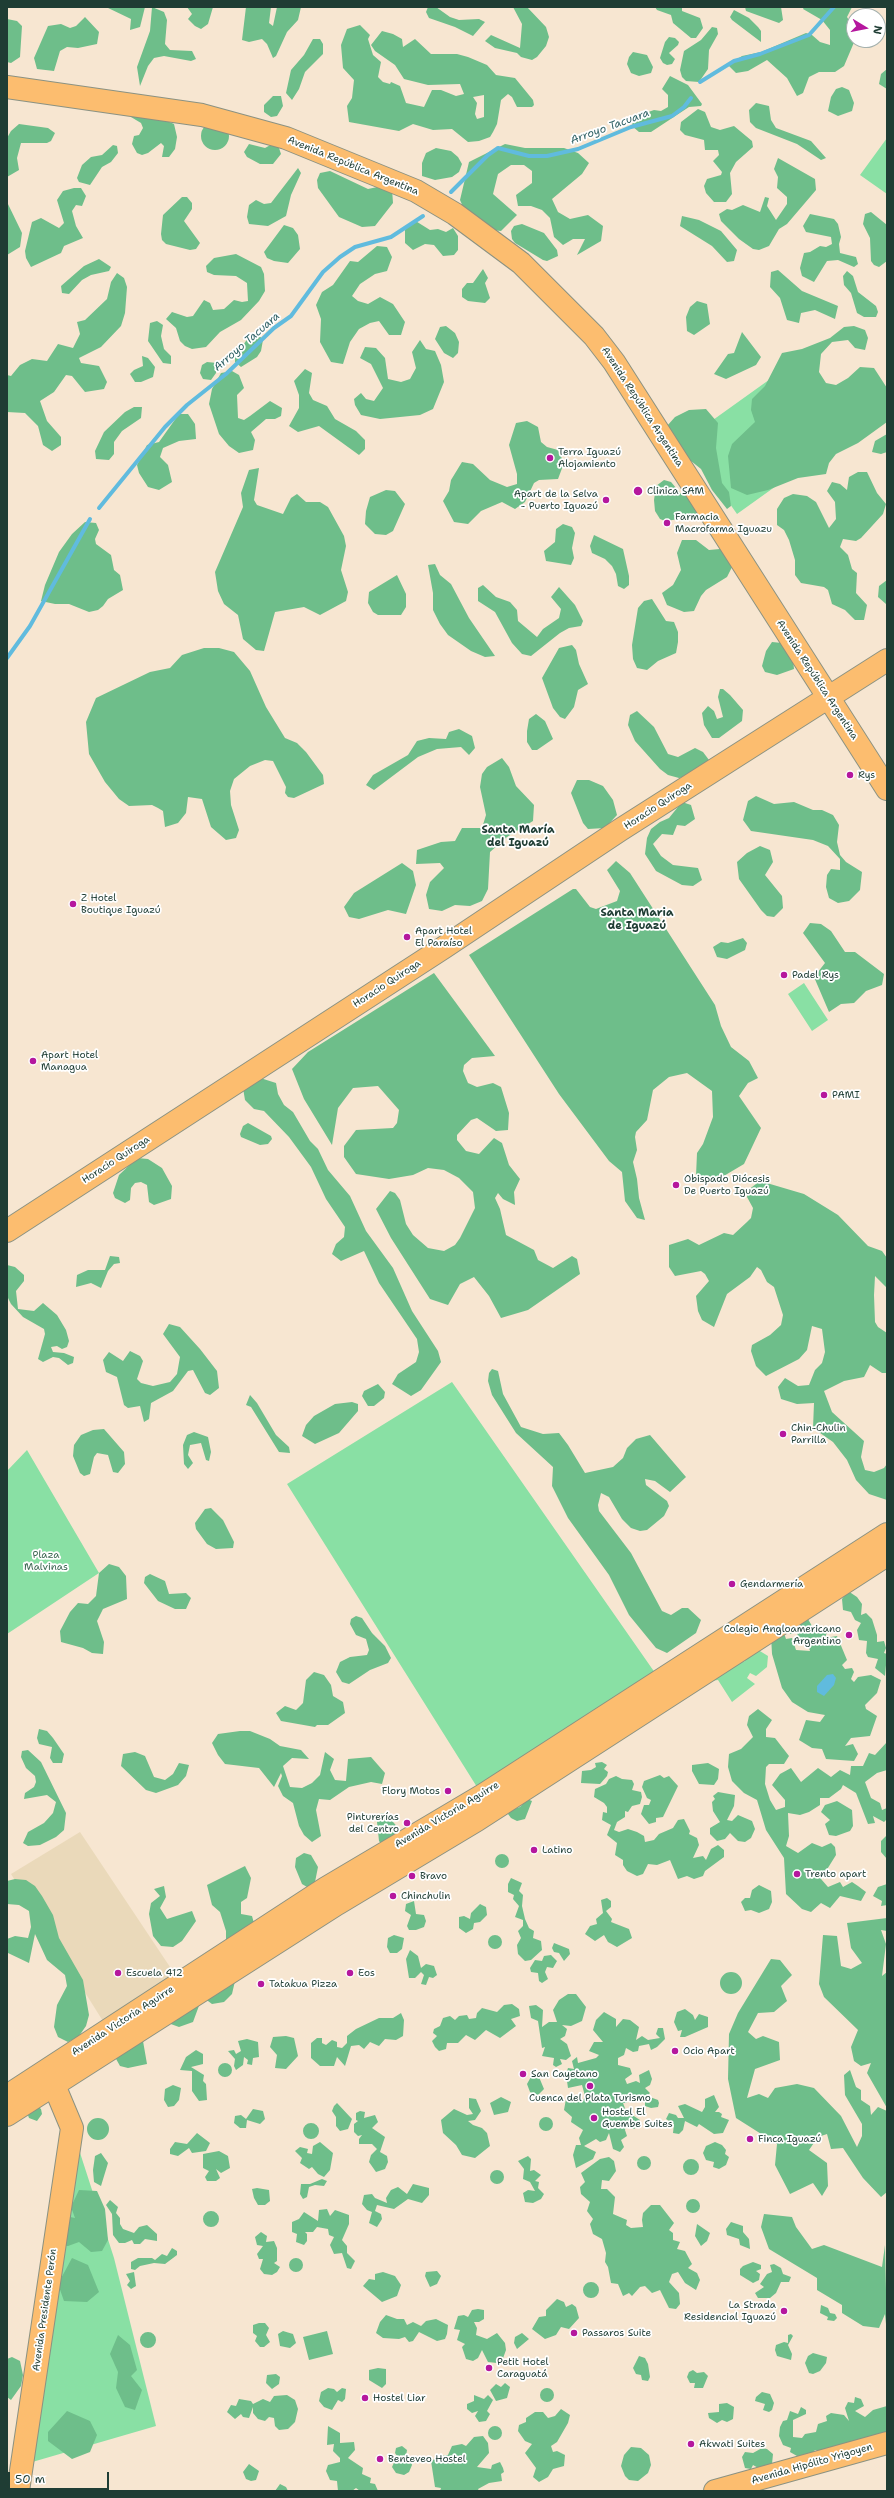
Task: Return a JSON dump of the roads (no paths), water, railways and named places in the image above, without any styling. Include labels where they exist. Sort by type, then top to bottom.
[{"type":"main road","name":"Avenida República Argentina","points":[[7,87],[202,115],[286,138],[416,191],[454,214],[521,263],[594,336],[614,362],[887,789]]},
{"type":"main road","name":"Horacio Quiroga","points":[[7,1231],[443,948],[620,830],[887,660]]},
{"type":"main road","name":"Avenida Victoria Aguirre","points":[[7,2096],[326,1888],[483,1795],[887,1534]]},
{"type":"main road","name":"Avenida Victoria Aguirre","points":[[7,2116],[336,1904],[477,1820],[887,1555]]},
{"type":"main road","name":"Avenida Presidente Perón","points":[[18,2491],[72,2128],[54,2085]]},
{"type":"main road","name":"Avenida Hipólito Yrigoyen","points":[[715,2491],[887,2443]]},
{"type":"water","points":[[833,1674],[836,1678],[834,1685],[824,1696],[817,1692],[817,1686],[827,1675]]},
{"type":"waterway","name":"Arroyo Tacuara","points":[[700,82],[734,61],[760,54],[809,35],[834,7]]},
{"type":"waterway","name":"Arroyo Tacuara","points":[[451,192],[488,155],[498,148],[529,156],[547,156],[578,149],[631,127],[672,116],[684,107],[691,98]]},
{"type":"waterway","name":"Arroyo Tacuara","points":[[99,508],[165,427],[187,405],[226,374],[274,328],[291,316],[323,272],[340,257],[355,247],[391,237],[423,216]]},
{"type":"waterway","name":"Arroyo Tacuara","points":[[7,658],[30,626],[90,519]]},
{"type":"place","name":"Terra Iguazú Alojamiento","points":[[550,458]]},
{"type":"place","name":"Clinica SAM","points":[[638,491]]},
{"type":"place","name":"Apart de la Selva - Puerto Iguazú","points":[[606,500]]},
{"type":"place","name":"Farmacia Macrofarma Iguazu","points":[[667,523]]},
{"type":"place","name":"Rys","points":[[850,775]]},
{"type":"place","name":"Z Hotel Boutique Iguazú","points":[[73,904]]},
{"type":"place","name":"Apart Hotel El Paraíso","points":[[407,937]]},
{"type":"place","name":"Padel Rys","points":[[784,975]]},
{"type":"place","name":"Apart Hotel Managua","points":[[33,1061]]},
{"type":"place","name":"PAMI","points":[[824,1095]]},
{"type":"place","name":"Obispado Diócesis De Puerto Iguazú","points":[[676,1185]]},
{"type":"place","name":"Chin-Chulin Parrilla","points":[[783,1434]]},
{"type":"place","name":"Gendarmería","points":[[732,1584]]},
{"type":"place","name":"Colegio Angloamericano Argentino","points":[[849,1635]]},
{"type":"place","name":"Flory Motos","points":[[448,1791]]},
{"type":"place","name":"Pinturerías del Centro","points":[[407,1823]]},
{"type":"place","name":"Latino","points":[[534,1850]]},
{"type":"place","name":"Trento apart","points":[[797,1874]]},
{"type":"place","name":"Bravo","points":[[412,1876]]},
{"type":"place","name":"Chinchulin","points":[[393,1896]]},
{"type":"place","name":"Escuela 412","points":[[118,1973]]},
{"type":"place","name":"Eos","points":[[350,1973]]},
{"type":"place","name":"Tatakua Pizza","points":[[261,1984]]},
{"type":"place","name":"Ocio Apart","points":[[675,2051]]},
{"type":"place","name":"San Cayetano","points":[[523,2074]]},
{"type":"place","name":"Cuenca del Plata Turismo","points":[[590,2086]]},
{"type":"place","name":"Hostel El Guembe Suites","points":[[594,2118]]},
{"type":"place","name":"Finca Iguazú","points":[[750,2139]]},
{"type":"place","name":"La Strada Residencial Iguazú","points":[[784,2311]]},
{"type":"place","name":"Passaros Suite","points":[[574,2333]]},
{"type":"place","name":"Petit Hotel Caraguatá","points":[[489,2368]]},
{"type":"place","name":"Hostel Liar","points":[[365,2398]]},
{"type":"place","name":"Akwati Suites","points":[[691,2444]]},
{"type":"place","name":"Benteveo Hostel","points":[[380,2459]]},
{"type":"district","name":"Santa María del Iguazú","points":[[518,836]]},
{"type":"district","name":"Santa Maria de Iguazú","points":[[637,919]]},
{"type":"park label","name":"Plaza Malvinas","points":[[46,1560]]}]
